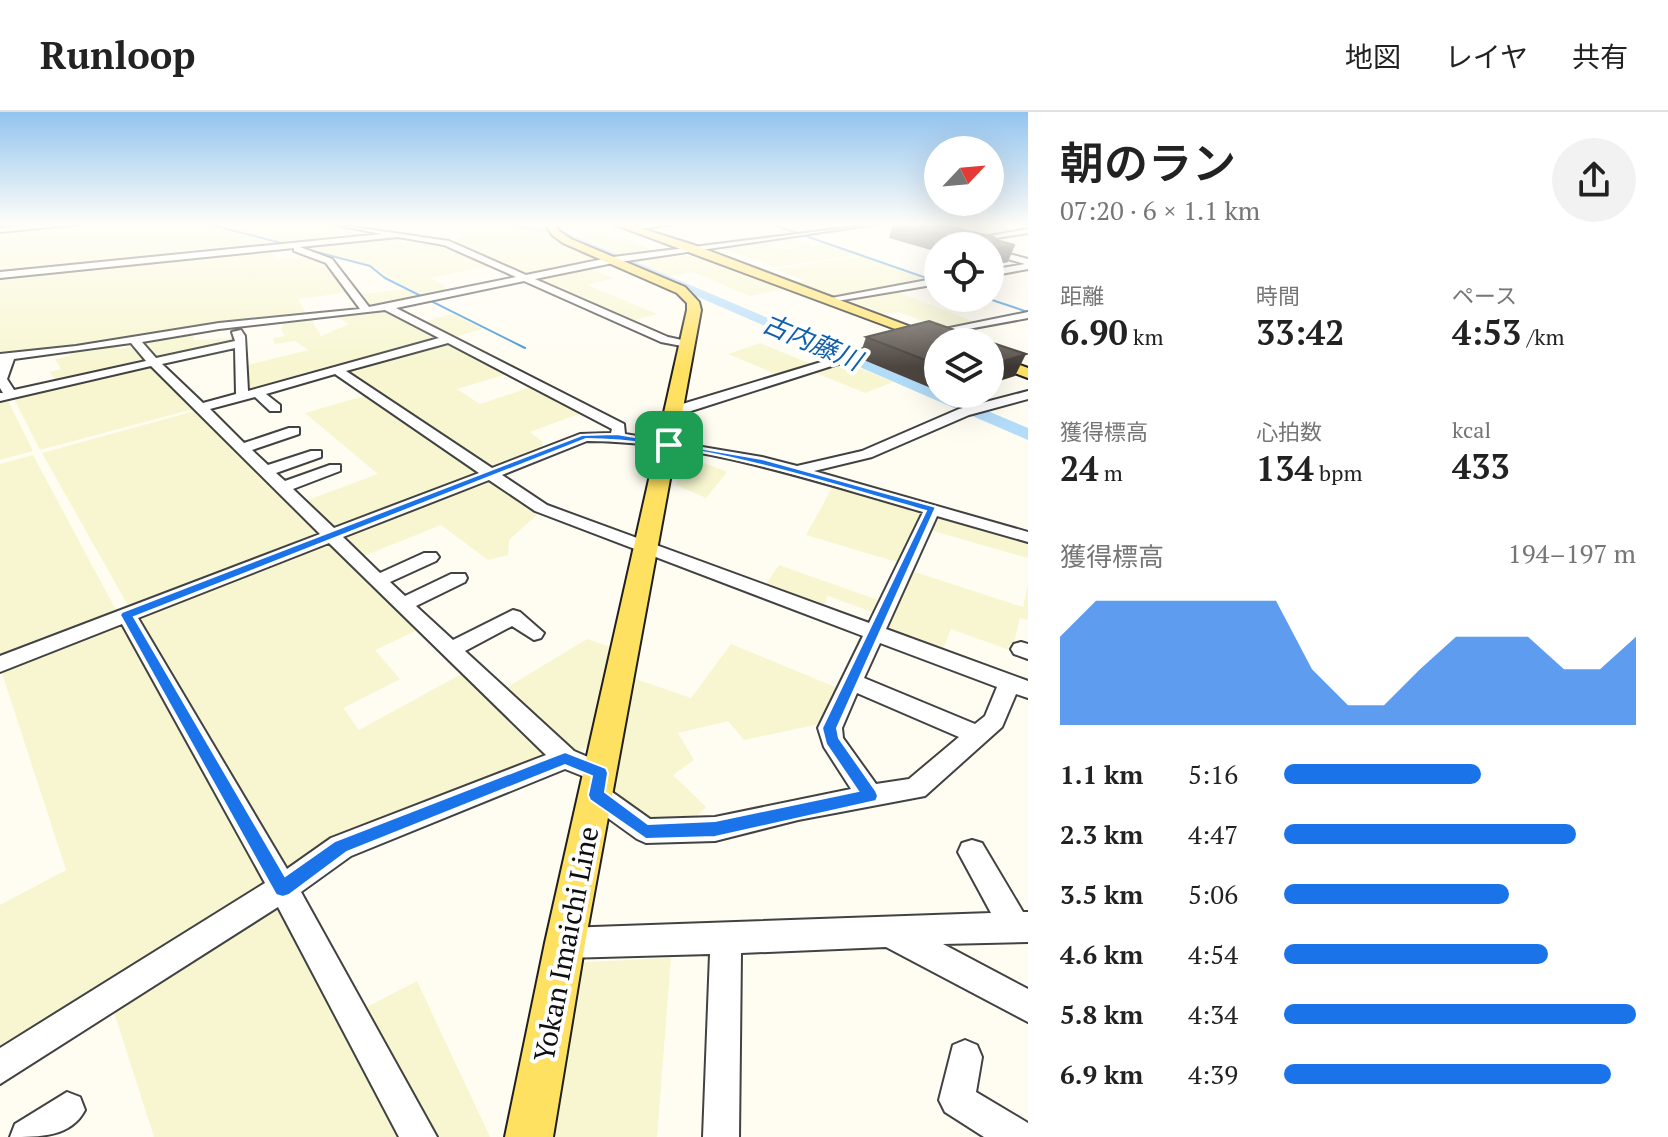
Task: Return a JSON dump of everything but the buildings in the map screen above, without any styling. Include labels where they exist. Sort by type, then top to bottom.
[{"type":"main road","name":"Yokan Imaichi Line","points":[[529,1137],[565,943],[645,547],[669,445],[673,409],[694,310],[689,297],[672,285],[641,272]]},
{"type":"main road","points":[[757,272],[924,335]]},
{"type":"main road","points":[[1004,364],[1028,373]]},
{"type":"street","points":[[0,275],[34,272]]},
{"type":"street","points":[[337,272],[367,311]]},
{"type":"street","points":[[510,272],[665,340],[687,344]]},
{"type":"street","points":[[240,343],[5,396],[1,379],[5,356],[227,325],[367,311],[554,272]]},
{"type":"street","points":[[831,299],[924,283]]},
{"type":"street","points":[[387,307],[619,427],[617,437]]},
{"type":"street","points":[[960,328],[1028,315]]},
{"type":"street","points":[[227,325],[240,336],[242,396]]},
{"type":"street","points":[[673,409],[686,408],[850,354],[924,335]]},
{"type":"street","points":[[136,339],[137,346],[152,362],[333,534],[378,581],[646,831],[715,829],[798,809],[916,788],[994,721],[1019,686],[541,508],[336,370]]},
{"type":"street","points":[[200,408],[449,339]]},
{"type":"street","points":[[257,392],[275,408]]},
{"type":"street","points":[[797,471],[867,454],[964,412],[1028,395]]},
{"type":"street","points":[[242,448],[294,431]]},
{"type":"street","points":[[0,664],[585,437],[617,437],[721,452],[1028,537]]},
{"type":"street","points":[[266,471],[316,454]]},
{"type":"street","points":[[283,487],[335,468]]},
{"type":"street","points":[[870,796],[832,740],[830,728],[932,510]]},
{"type":"street","points":[[378,581],[430,557]]},
{"type":"street","points":[[403,605],[458,578]]},
{"type":"street","points":[[127,615],[283,888],[419,1137]]},
{"type":"street","points":[[450,650],[513,617],[534,633]]},
{"type":"street","points":[[852,682],[978,735]]},
{"type":"street","points":[[0,1067],[283,888],[341,847],[565,758]]},
{"type":"street","points":[[972,852],[1021,927]]},
{"type":"street","points":[[565,943],[726,940],[1021,927]]},
{"type":"street","points":[[886,931],[1028,1006]]},
{"type":"street","points":[[721,1137],[726,940]]},
{"type":"street","points":[[965,1057],[957,1100],[1017,1137]]},
{"type":"street","points":[[28,1137],[67,1110]]},
{"type":"green space","points":[[42,272],[335,272],[350,292],[298,299],[308,318],[212,325],[77,347],[0,354],[0,276]]},
{"type":"green space","points":[[381,272],[460,272],[430,278],[445,286],[447,292],[425,297]]},
{"type":"green space","points":[[513,272],[539,272],[520,275]]},
{"type":"green space","points":[[560,272],[598,272],[614,278],[588,285],[657,314],[628,322],[533,280],[533,277]]},
{"type":"green space","points":[[657,272],[747,272],[789,288],[749,296],[693,272],[666,277]]},
{"type":"green space","points":[[783,272],[905,272],[924,279],[924,282],[834,297],[796,283],[805,281]]},
{"type":"green space","points":[[404,289],[421,298],[374,308],[369,307],[359,295]]},
{"type":"green space","points":[[892,290],[924,302],[924,312],[949,312],[978,323],[941,328],[899,312],[883,314],[846,299]]},
{"type":"green space","points":[[386,308],[444,338],[245,393],[244,366],[308,350],[295,341],[275,344],[273,338],[285,336],[281,329],[284,322],[312,320],[321,336],[349,324],[337,317]]},
{"type":"green space","points":[[453,314],[483,329],[451,338],[421,322]]},
{"type":"green space","points":[[192,331],[194,340],[238,338],[238,343],[155,360],[139,340]]},
{"type":"green space","points":[[448,341],[510,373],[457,389],[480,404],[534,386],[584,412],[530,432],[543,442],[542,448],[489,470],[341,371]]},
{"type":"green space","points":[[118,343],[120,349],[134,346],[148,361],[56,382],[50,372],[61,369],[55,359],[70,356],[71,351]]},
{"type":"green space","points":[[760,343],[811,364],[778,375],[728,354]]},
{"type":"green space","points":[[842,361],[893,382],[865,393],[811,371]]},
{"type":"green space","points":[[149,363],[197,408],[40,450],[12,395]]},
{"type":"green space","points":[[367,395],[482,473],[336,529],[305,501],[378,474],[305,413]]},
{"type":"green space","points":[[6,397],[33,451],[0,460],[0,399]]},
{"type":"green space","points":[[198,410],[327,533],[130,609],[42,453]]},
{"type":"green space","points":[[33,455],[118,614],[0,659],[0,464]]},
{"type":"green space","points":[[692,458],[727,472],[706,498],[676,485],[680,464]]},
{"type":"green space","points":[[489,477],[541,511],[509,540],[508,555],[488,560],[441,525],[361,557],[339,536]]},
{"type":"green space","points":[[833,486],[923,512],[900,563],[806,535]]},
{"type":"green space","points":[[935,515],[1028,541],[1028,558],[930,530]]},
{"type":"green space","points":[[330,539],[420,629],[375,650],[400,679],[343,708],[359,730],[465,672],[553,759],[285,882],[134,620]]},
{"type":"green space","points":[[779,565],[881,601],[878,614],[828,596],[820,611],[762,590]]},
{"type":"green space","points":[[912,571],[1023,607],[1028,583],[1028,620],[1020,618],[1012,651],[951,629],[941,654],[886,635]]},
{"type":"green space","points":[[122,621],[269,891],[0,1056],[0,905],[66,870],[1,670]]},
{"type":"green space","points":[[587,639],[613,648],[595,743],[576,752],[506,688]]},
{"type":"green space","points":[[731,644],[840,689],[824,723],[744,740],[728,721],[678,733],[694,760],[673,775],[706,807],[688,825],[646,827],[610,802],[633,678],[691,698]]},
{"type":"green space","points":[[276,898],[404,1137],[154,1137],[111,1003]]},
{"type":"green space","points":[[671,958],[657,1137],[556,1137],[555,1117],[583,962]]},
{"type":"green space","points":[[417,981],[490,1137],[425,1137],[363,1009]]},
{"type":"waterway","points":[[377,272],[525,348]]},
{"type":"waterway","name":"古内藤川","points":[[650,272],[1028,435]]},
{"type":"waterway","points":[[909,272],[924,277]]},
{"type":"waterway","points":[[1004,304],[1028,312]]},
{"type":"route","points":[[585,437],[617,437],[669,445],[762,461],[932,510],[830,728],[832,740],[870,796],[715,829],[646,831],[596,795],[600,773],[565,758],[341,847],[283,888],[127,615],[585,437]]}]
